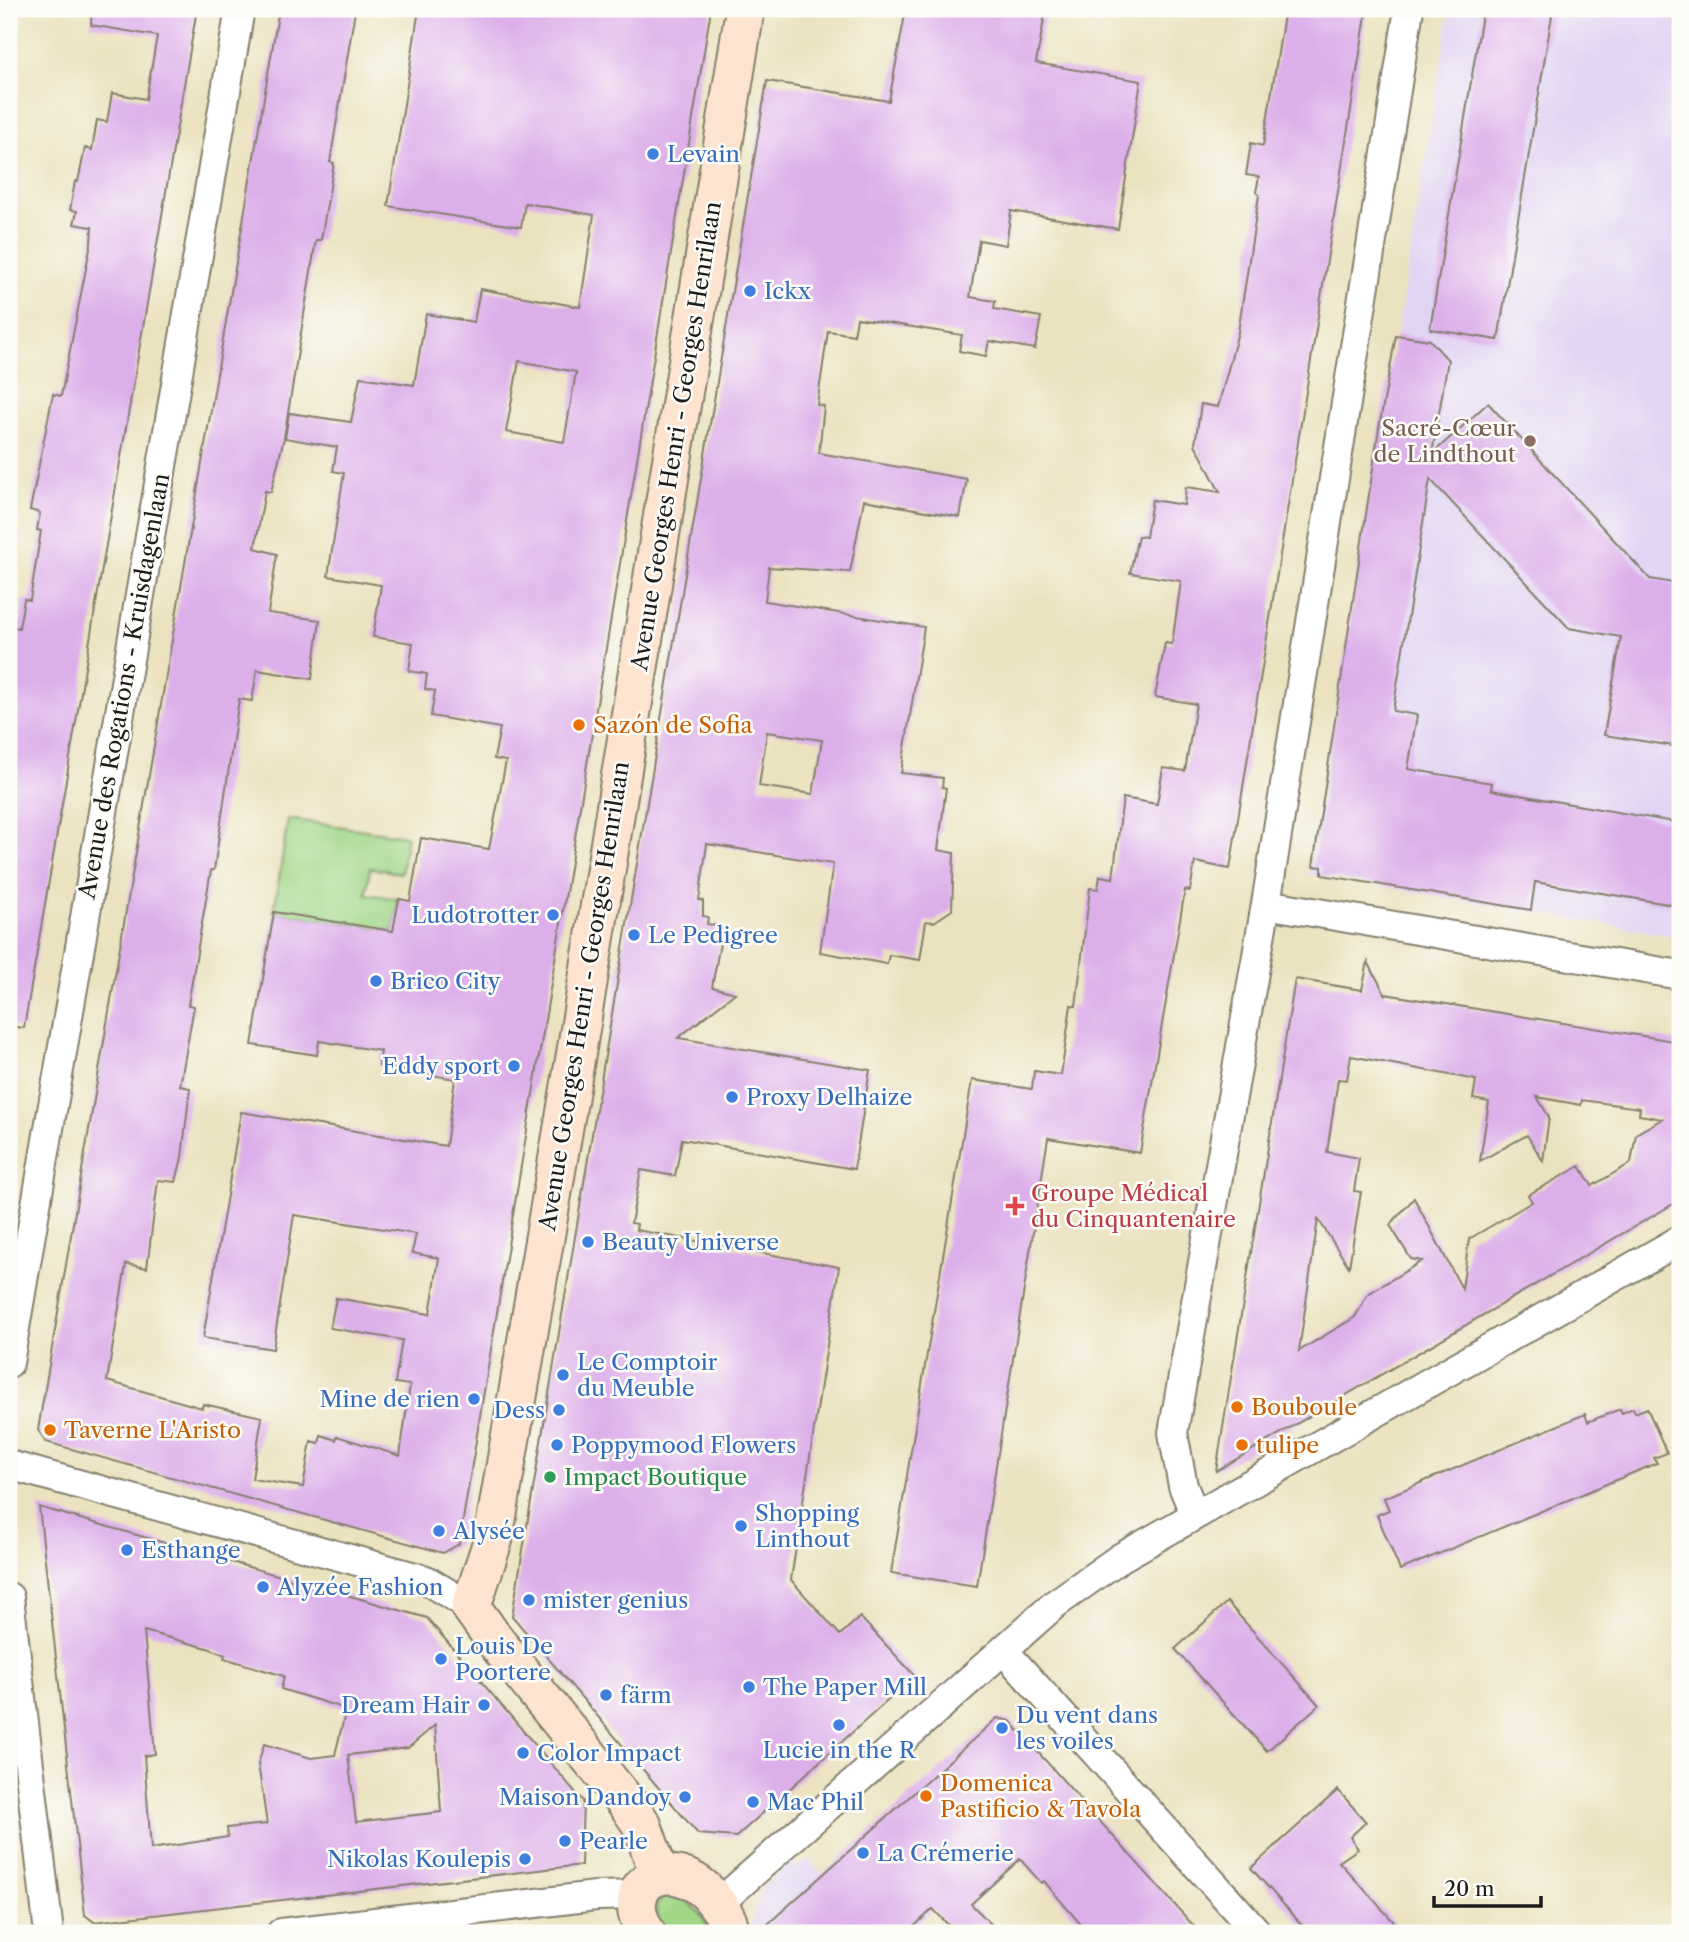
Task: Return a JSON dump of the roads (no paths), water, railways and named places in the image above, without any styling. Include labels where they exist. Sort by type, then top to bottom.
[{"type":"street","name":"Avenue des Rogations - Kruisdagenlaan","points":[[9,1363],[240,9]]},
{"type":"street","name":"Avenue Georges Henri - Georges Henrilaan","points":[[471,1606],[493,1540],[577,1048],[745,9]]},
{"type":"street","points":[[1195,1515],[1183,1486],[1173,1433],[1266,904],[1409,9]]},
{"type":"street","points":[[1266,904],[1680,975]]},
{"type":"street","points":[[282,1933],[596,1895],[649,1885],[681,1874],[701,1886],[724,1919],[1055,1604],[1121,1558],[1680,1240]]},
{"type":"street","points":[[9,1465],[426,1580],[471,1606],[495,1642],[642,1825],[649,1885],[640,1925],[646,1933]]},
{"type":"street","points":[[9,1597],[50,1933]]},
{"type":"street","points":[[1004,1651],[1258,1933]]},
{"type":"place","name":"Levain","points":[[653,154]]},
{"type":"place","name":"Ickx","points":[[750,291]]},
{"type":"place","name":"Sacré-Cœur de Lindthout","points":[[1530,441]]},
{"type":"place","name":"Sazón de Sofia","points":[[579,725]]},
{"type":"place","name":"Ludotrotter","points":[[553,915]]},
{"type":"place","name":"Le Pedigree","points":[[634,935]]},
{"type":"place","name":"Brico City","points":[[376,981]]},
{"type":"place","name":"Eddy sport","points":[[514,1066]]},
{"type":"place","name":"Proxy Delhaize","points":[[732,1097]]},
{"type":"place","name":"Groupe Médical du Cinquantenaire","points":[[1015,1206]]},
{"type":"place","name":"Beauty Universe","points":[[588,1242]]},
{"type":"place","name":"Le Comptoir du Meuble","points":[[563,1375]]},
{"type":"place","name":"Mine de rien","points":[[474,1399]]},
{"type":"place","name":"Bouboule","points":[[1237,1407]]},
{"type":"place","name":"Dess","points":[[559,1410]]},
{"type":"place","name":"Taverne L'Aristo","points":[[50,1430]]},
{"type":"place","name":"Poppymood Flowers","points":[[557,1445]]},
{"type":"place","name":"tulipe","points":[[1242,1445]]},
{"type":"place","name":"Impact Boutique","points":[[550,1477]]},
{"type":"place","name":"Shopping Linthout","points":[[741,1526]]},
{"type":"place","name":"Alysée","points":[[439,1531]]},
{"type":"place","name":"Esthange","points":[[127,1550]]},
{"type":"place","name":"Alyzée Fashion","points":[[263,1587]]},
{"type":"place","name":"mister genius","points":[[529,1600]]},
{"type":"place","name":"Louis De Poortere","points":[[441,1659]]},
{"type":"place","name":"The Paper Mill","points":[[749,1687]]},
{"type":"place","name":"färm","points":[[606,1695]]},
{"type":"place","name":"Dream Hair","points":[[484,1705]]},
{"type":"place","name":"Lucie in the R","points":[[839,1725]]},
{"type":"place","name":"Du vent dans les voiles","points":[[1002,1728]]},
{"type":"place","name":"Color Impact","points":[[523,1753]]},
{"type":"place","name":"Domenica Pastificio & Tavola","points":[[926,1796]]},
{"type":"place","name":"Maison Dandoy","points":[[685,1797]]},
{"type":"place","name":"Mac Phil","points":[[753,1802]]},
{"type":"place","name":"Pearle","points":[[565,1841]]},
{"type":"place","name":"La Crémerie","points":[[863,1853]]},
{"type":"place","name":"Nikolas Koulepis","points":[[525,1859]]}]
